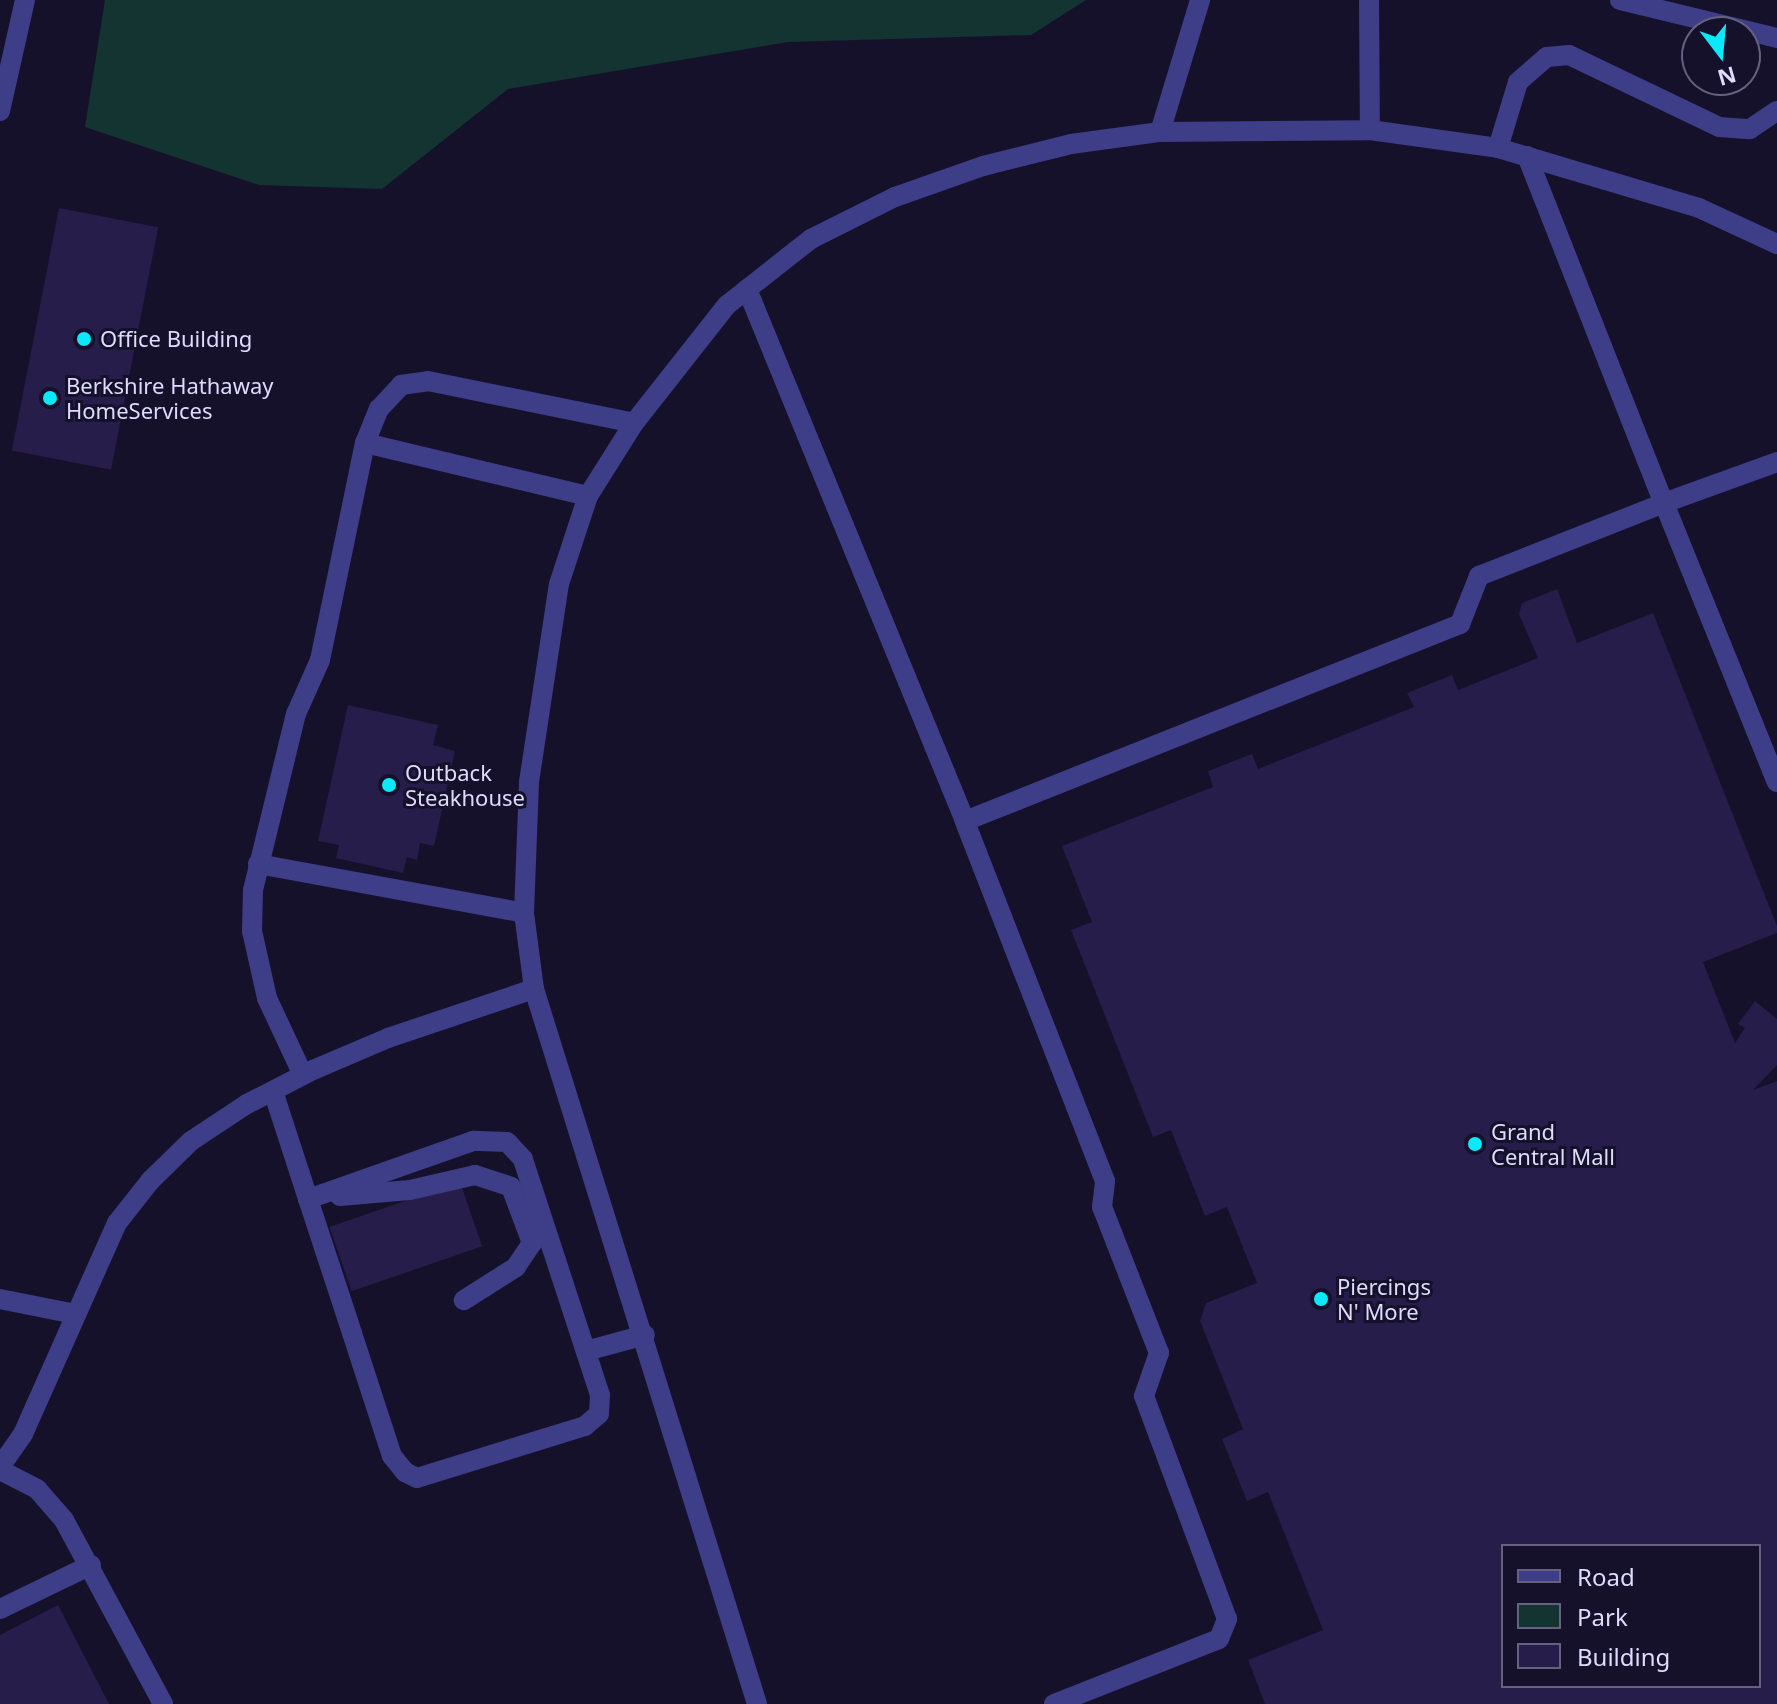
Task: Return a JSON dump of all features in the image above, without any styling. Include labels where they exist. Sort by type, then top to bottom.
[{"type":"street","points":[[0,111],[25,0]]},
{"type":"street","points":[[1160,132],[1200,0]]},
{"type":"street","points":[[1369,0],[1370,130]]},
{"type":"street","points":[[1620,0],[1777,38]]},
{"type":"street","points":[[1498,148],[1518,82],[1547,57],[1569,55],[1719,127],[1750,129],[1777,111]]},
{"type":"street","points":[[757,1704],[645,1335],[534,989],[524,913],[529,782],[559,584],[588,496],[634,423],[727,305],[811,239],[895,197],[983,166],[1071,144],[1160,132],[1370,130],[1498,148],[1699,208],[1777,244]]},
{"type":"street","points":[[1527,156],[1777,782]]},
{"type":"street","points":[[747,289],[965,821],[1105,1181],[1102,1207],[1159,1353],[1144,1396],[1227,1619],[1219,1639],[1054,1704]]},
{"type":"street","points":[[303,1075],[267,998],[252,931],[258,864],[296,714],[320,660],[365,443],[379,409],[401,385],[428,381],[634,423]]},
{"type":"street","points":[[365,443],[588,496]]},
{"type":"street","points":[[965,821],[1460,624],[1479,576],[1777,462]]},
{"type":"street","points":[[258,864],[524,913]]},
{"type":"street","points":[[163,1704],[91,1565],[37,1489],[0,1468],[23,1434],[117,1223],[150,1181],[191,1141],[273,1091],[388,1038],[534,989]]},
{"type":"street","points":[[273,1091],[308,1199],[392,1456],[405,1472],[417,1478],[585,1426],[599,1414],[600,1395],[523,1159],[507,1142],[473,1141],[308,1199]]},
{"type":"street","points":[[308,1199],[410,1190],[475,1175],[511,1187],[532,1243],[516,1267],[464,1300]]},
{"type":"street","points":[[0,1299],[75,1314]]},
{"type":"street","points":[[586,1351],[645,1335]]},
{"type":"street","points":[[0,1609],[91,1565]]},
{"type":"green space","points":[[105,0],[1086,0],[1031,35],[788,42],[508,89],[382,189],[259,185],[85,127]]},
{"type":"building","name":"Office Building","points":[[59,208],[158,227],[111,470],[12,450]]},
{"type":"building","name":"Grand Central Mall","points":[[1557,589],[1577,643],[1653,613],[1777,926],[1777,933],[1703,962],[1735,1043],[1745,1028],[1738,1024],[1755,1001],[1777,1019],[1777,1065],[1753,1090],[1777,1081],[1777,1704],[1265,1704],[1248,1660],[1323,1630],[1268,1492],[1247,1501],[1222,1439],[1243,1429],[1200,1321],[1206,1303],[1257,1283],[1227,1207],[1205,1216],[1171,1130],[1153,1137],[1071,930],[1092,922],[1062,846],[1213,787],[1208,771],[1252,754],[1258,769],[1414,707],[1407,693],[1452,675],[1458,690],[1538,658],[1519,614],[1522,603]]},
{"type":"building","name":"Outback Steakhouse","points":[[348,705],[438,725],[433,745],[455,751],[434,846],[420,843],[417,860],[407,857],[403,873],[336,858],[339,845],[318,841]]},
{"type":"building","points":[[460,1182],[482,1246],[352,1291],[330,1227]]},
{"type":"building","points":[[58,1605],[109,1704],[0,1704],[0,1635]]},
{"type":"place","name":"Office Building","points":[[84,339]]},
{"type":"place","name":"Berkshire Hathaway HomeServices","points":[[50,398]]},
{"type":"place","name":"Outback Steakhouse","points":[[389,785]]},
{"type":"place","name":"Grand Central Mall","points":[[1475,1144]]},
{"type":"place","name":"Piercings N' More","points":[[1321,1299]]}]
